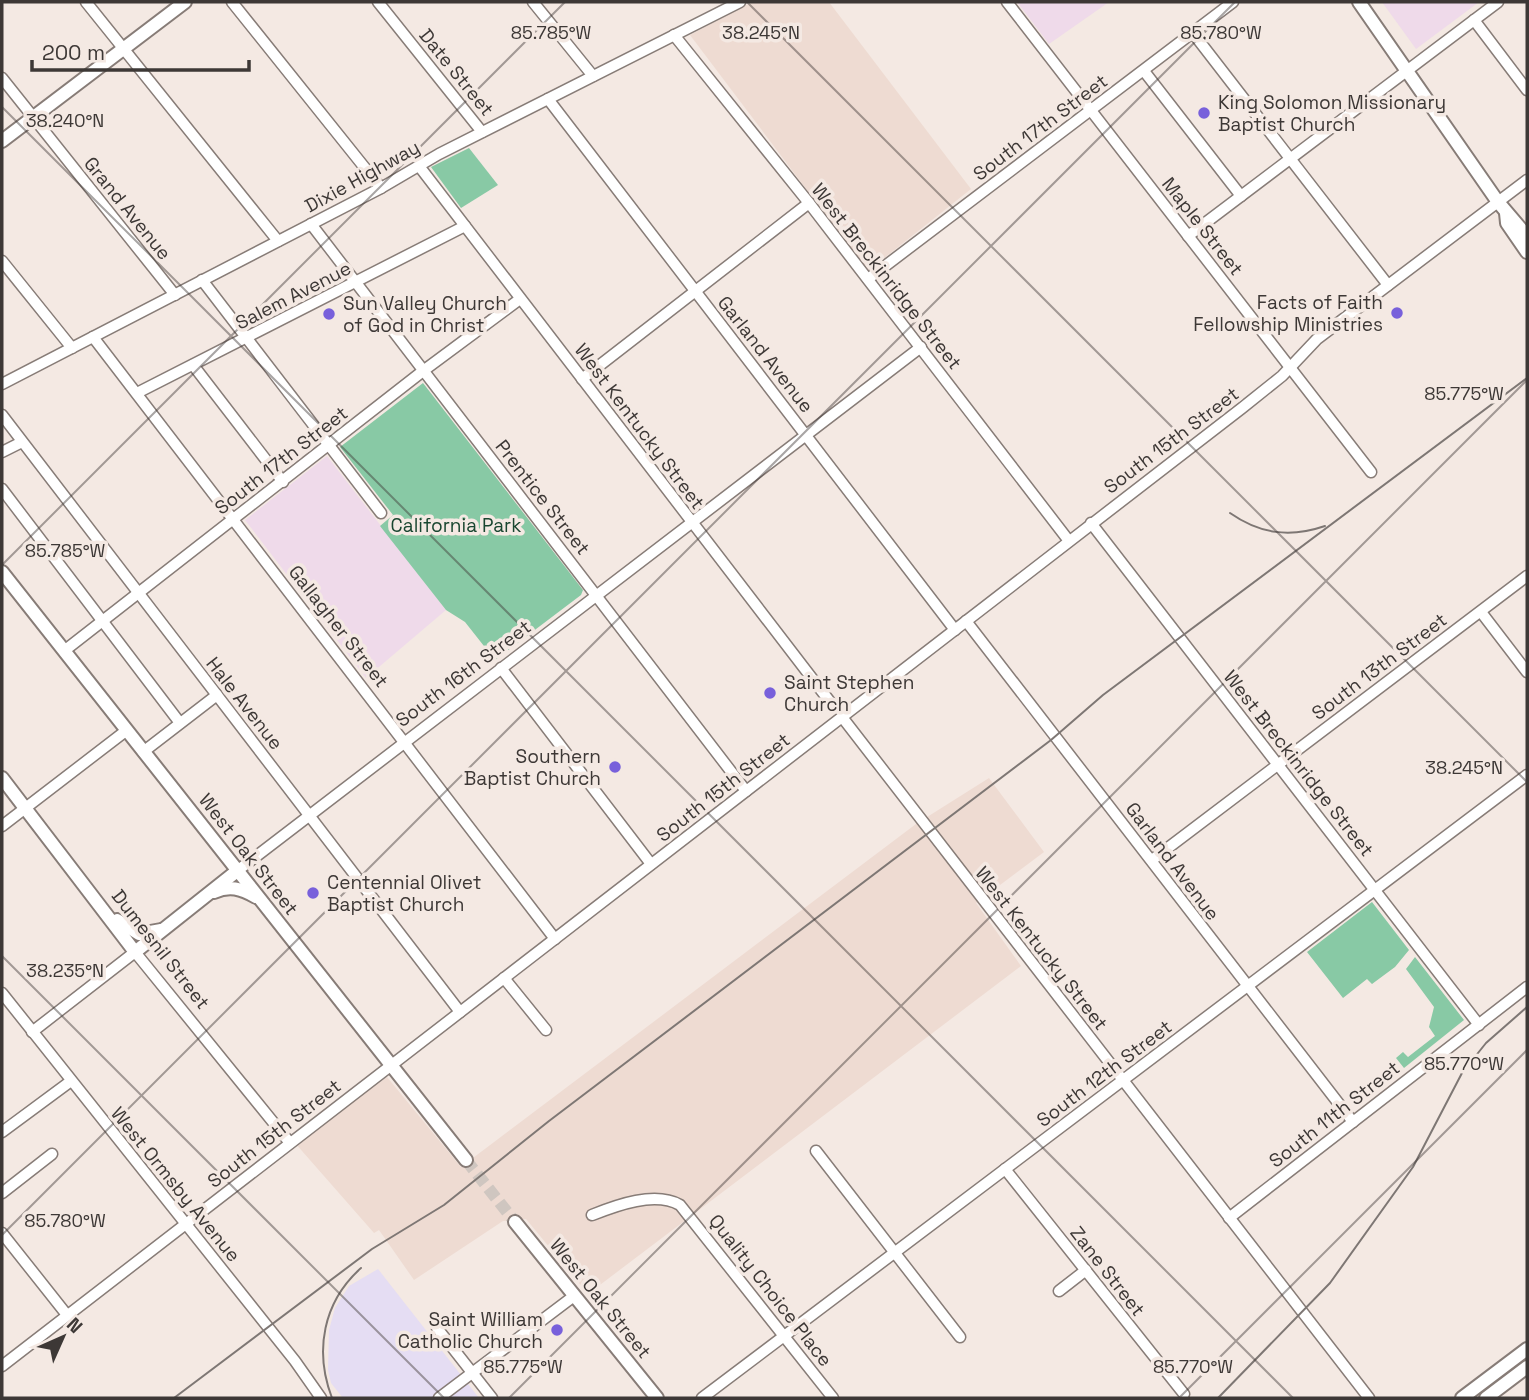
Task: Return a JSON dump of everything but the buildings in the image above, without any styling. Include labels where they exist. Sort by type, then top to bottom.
[{"type":"main road","points":[[2,141],[185,2]]},
{"type":"main road","points":[[1359,2],[1502,208],[1516,220],[1527,236]]},
{"type":"main road","points":[[1502,208],[1507,223],[1527,253]]},
{"type":"main road","name":"West Oak Street","points":[[2,572],[466,1160]]},
{"type":"main road","name":"Dumesnil Street","points":[[2,778],[135,952]]},
{"type":"main road","name":"South 16th Street","points":[[135,952],[237,871]]},
{"type":"main road","points":[[209,894],[224,888],[238,888],[259,899]]},
{"type":"main road","points":[[106,911],[132,932],[146,934],[167,928]]},
{"type":"main road","name":"West Oak Street","points":[[515,1222],[657,1398]]},
{"type":"main road","points":[[1462,1398],[1527,1349]]},
{"type":"main road","points":[[1486,1398],[1527,1367]]},
{"type":"street","points":[[86,2],[278,241]]},
{"type":"street","points":[[232,2],[381,188]]},
{"type":"street","name":"Date Street","points":[[378,2],[482,132]]},
{"type":"street","points":[[533,2],[593,76]]},
{"type":"street","name":"Dixie Highway","points":[[2,384],[381,188],[482,132],[740,2]]},
{"type":"street","name":"Maple Street","points":[[1007,2],[1371,472]]},
{"type":"street","name":"South 17th Street","points":[[868,279],[1233,2]]},
{"type":"street","points":[[1188,236],[1498,2]]},
{"type":"street","points":[[1474,20],[1527,90]]},
{"type":"street","points":[[1193,33],[1388,285]]},
{"type":"street","name":"West Breckinridge Street","points":[[674,35],[809,203],[1069,541]]},
{"type":"street","points":[[1144,71],[1241,196]]},
{"type":"street","name":"Grand Avenue","points":[[2,78],[175,295]]},
{"type":"street","name":"Garland Avenue","points":[[548,99],[955,630]]},
{"type":"street","name":"West Kentucky Street","points":[[419,166],[834,707]]},
{"type":"street","name":"South 15th Street","points":[[2,1366],[1242,408],[1290,367],[1317,339],[1388,285],[1502,208],[1527,180]]},
{"type":"street","points":[[582,379],[809,203]]},
{"type":"street","name":"Prentice Street","points":[[311,224],[746,791]]},
{"type":"street","name":"Salem Avenue","points":[[137,393],[465,226]]},
{"type":"street","points":[[2,261],[72,348]]},
{"type":"street","points":[[202,280],[381,513]]},
{"type":"street","name":"South 17th Street","points":[[64,651],[423,370],[520,299]]},
{"type":"street","name":"Gallagher Street","points":[[93,337],[555,939]]},
{"type":"street","name":"South 16th Street","points":[[237,871],[311,817],[501,667],[921,347]]},
{"type":"street","points":[[193,365],[283,482]]},
{"type":"street","name":"Hale Avenue","points":[[2,415],[460,1012]]},
{"type":"street","points":[[2,452],[22,442]]},
{"type":"street","points":[[2,489],[180,723]]},
{"type":"street","name":"West Breckinridge Street","points":[[1091,523],[1479,1025]]},
{"type":"street","name":"South 13th Street","points":[[1152,860],[1527,576]]},
{"type":"street","points":[[1481,612],[1527,672]]},
{"type":"street","name":"Garland Avenue","points":[[966,621],[1353,1122]]},
{"type":"street","points":[[501,667],[651,864]]},
{"type":"street","points":[[143,752],[217,695]]},
{"type":"street","name":"West Kentucky Street","points":[[842,717],[1369,1398]]},
{"type":"street","points":[[2,826],[127,730]]},
{"type":"street","name":"South 12th Street","points":[[702,1398],[1527,775]]},
{"type":"street","name":"South 16th Street","points":[[32,1032],[135,952]]},
{"type":"street","name":"Dumesnil Street","points":[[135,952],[290,1143]]},
{"type":"street","points":[[504,978],[546,1030]]},
{"type":"street","name":"South 11th Street","points":[[1229,1218],[1527,987]]},
{"type":"street","name":"West Ormsby Avenue","points":[[2,993],[295,1361],[321,1398]]},
{"type":"street","points":[[2,1132],[71,1081]]},
{"type":"street","points":[[816,1151],[960,1337]]},
{"type":"street","points":[[2,1193],[52,1154]]},
{"type":"street","name":"Zane Street","points":[[1005,1169],[1184,1394]]},
{"type":"street","name":"Quality Choice Place","points":[[592,1215],[638,1201],[663,1199],[680,1205],[833,1398]]},
{"type":"street","points":[[2,1233],[67,1315]]},
{"type":"street","points":[[1059,1291],[1086,1270]]},
{"type":"street","points":[[439,1398],[574,1296]]},
{"type":"street","points":[[437,1328],[492,1398]]},
{"type":"shaded area","points":[[752,2],[829,2],[971,189],[868,271],[690,35]]},
{"type":"shaded area","points":[[1017,2],[1109,2],[1049,44]]},
{"type":"shaded area","points":[[1382,2],[1479,2],[1416,49]]},
{"type":"shaded area","points":[[327,456],[446,610],[366,678],[245,520]]},
{"type":"shaded area","points":[[989,778],[1044,852],[976,903],[1021,966],[588,1294],[526,1219],[503,1221],[414,1280],[379,1230],[374,1233],[295,1143],[387,1077],[461,1167],[916,824]]},
{"type":"shaded area","points":[[378,1269],[479,1398],[343,1398],[331,1383],[328,1370],[329,1330],[335,1308],[349,1286]]},
{"type":"green space","points":[[469,148],[498,185],[461,208],[431,167]]},
{"type":"green space","name":"California Park","points":[[423,383],[583,590],[581,595],[495,660],[465,622],[446,610],[380,526],[393,515],[340,447]]},
{"type":"green space","points":[[1372,902],[1409,950],[1395,967],[1372,984],[1367,979],[1343,998],[1307,952]]},
{"type":"green space","points":[[1415,957],[1464,1020],[1404,1068],[1396,1058],[1403,1052],[1408,1057],[1435,1036],[1429,1027],[1434,1007],[1406,969]]},
{"type":"tunnel","points":[[466,1160],[515,1222]]},
{"type":"railway","points":[[174,1398],[372,1249],[444,1205],[549,1121],[1051,740],[1103,695],[1527,378]]},
{"type":"railway","points":[[1230,513],[1253,526],[1276,532],[1300,532],[1325,526]]},
{"type":"railway","points":[[1218,1398],[1330,1283],[1413,1167],[1462,1073],[1486,1043],[1527,1007]]},
{"type":"railway","points":[[332,1398],[324,1363],[326,1328],[338,1296],[361,1268]]},
{"type":"place","name":"King Solomon Missionary Baptist Church","points":[[1204,113]]},
{"type":"place","name":"Facts of Faith Fellowship Ministries","points":[[1397,313]]},
{"type":"place","name":"Sun Valley Church of God in Christ","points":[[329,314]]},
{"type":"place","name":"Saint Stephen Church","points":[[770,693]]},
{"type":"place","name":"Southern Baptist Church","points":[[615,767]]},
{"type":"place","name":"Centennial Olivet Baptist Church","points":[[313,893]]},
{"type":"place","name":"Saint William Catholic Church","points":[[557,1330]]}]
